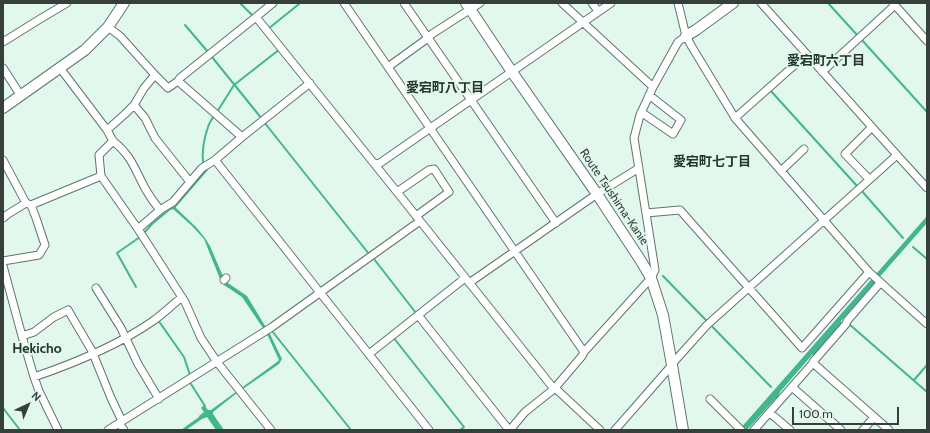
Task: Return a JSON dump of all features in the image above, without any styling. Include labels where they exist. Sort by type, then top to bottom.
[{"type":"main road","points":[[3,108],[84,50],[108,27],[124,3]]},
{"type":"main road","points":[[686,36],[733,3]]},
{"type":"main road","name":"Route Tsushima-Kanie","points":[[468,6],[597,194],[651,278],[663,315],[682,430]]},
{"type":"street","points":[[3,42],[67,3]]},
{"type":"street","points":[[108,27],[120,36],[168,88],[273,3]]},
{"type":"street","points":[[344,3],[584,352]]},
{"type":"street","points":[[404,3],[556,223]]},
{"type":"street","points":[[388,67],[468,6],[480,3]]},
{"type":"street","points":[[562,3],[653,87]]},
{"type":"street","points":[[592,3],[598,12]]},
{"type":"street","points":[[375,164],[380,163],[611,3]]},
{"type":"street","points":[[678,3],[686,36],[735,118],[870,274],[927,324]]},
{"type":"street","points":[[761,3],[927,188]]},
{"type":"street","points":[[822,72],[894,4],[927,40]]},
{"type":"street","points":[[256,17],[554,388],[600,430]]},
{"type":"street","points":[[921,34],[927,29]]},
{"type":"street","points":[[418,315],[510,430],[524,412],[554,388],[584,352],[651,278],[656,270],[634,138],[641,112],[653,87],[678,42],[686,36]]},
{"type":"street","points":[[735,118],[807,54]]},
{"type":"street","points":[[3,68],[21,96]]},
{"type":"street","points":[[60,68],[107,130],[113,141],[129,156],[146,190],[160,210]]},
{"type":"street","points":[[107,130],[134,105],[144,88],[155,75]]},
{"type":"street","points":[[178,81],[242,137]]},
{"type":"street","points":[[138,229],[160,210],[175,204],[190,182],[204,166],[215,160],[310,83]]},
{"type":"street","points":[[641,112],[673,134],[681,120],[649,95]]},
{"type":"street","points":[[134,105],[145,118],[155,138],[190,182]]},
{"type":"street","points":[[869,179],[845,154],[872,128]]},
{"type":"street","points":[[113,141],[99,155],[101,176],[138,229],[182,297],[201,338],[217,362],[271,430]]},
{"type":"street","points":[[781,171],[804,149]]},
{"type":"street","points":[[615,430],[709,323],[897,155]]},
{"type":"street","points":[[3,160],[36,218],[45,246],[39,255],[3,261]]},
{"type":"street","points":[[215,160],[429,430]]},
{"type":"street","points":[[369,354],[418,315],[467,280],[514,251],[597,194],[639,168]]},
{"type":"street","points":[[108,430],[266,331],[320,293],[418,219],[449,192],[434,169],[429,170],[397,192]]},
{"type":"street","points":[[3,218],[28,204],[101,176]]},
{"type":"street","points":[[646,213],[680,210],[802,348],[870,274]]},
{"type":"street","points":[[3,266],[34,377],[39,391],[58,430]]},
{"type":"street","points":[[754,430],[846,324],[879,282]]},
{"type":"street","points":[[96,288],[126,338],[138,364],[159,399]]},
{"type":"street","points":[[34,377],[70,364],[126,338],[154,320],[182,297]]},
{"type":"street","points":[[22,336],[34,332],[54,317],[68,310],[92,352],[124,430]]},
{"type":"street","points":[[813,363],[889,430]]},
{"type":"street","points":[[792,387],[841,430]]},
{"type":"street","points":[[710,399],[738,428]]},
{"type":"street","points":[[770,413],[790,430]]},
{"type":"street","points":[[863,430],[874,417]]},
{"type":"shaded area","points":[[204,164],[208,170],[176,208],[205,238],[225,281],[247,296],[270,334],[282,359],[279,364],[237,393],[213,412],[224,430],[216,430],[207,417],[186,430],[181,430],[204,412],[201,408],[204,405],[208,410],[211,410],[279,360],[267,334],[242,297],[224,285],[220,279],[204,239],[172,208],[205,170]]},
{"type":"shaded area","points":[[927,216],[927,223],[841,321],[841,325],[816,354],[812,355],[780,392],[778,397],[747,430],[739,430]]},
{"type":"waterway","points":[[240,3],[253,16]]},
{"type":"waterway","points":[[268,29],[299,4],[298,3]]},
{"type":"waterway","points":[[828,3],[858,36]]},
{"type":"waterway","points":[[185,25],[208,52]]},
{"type":"waterway","points":[[861,39],[927,112]]},
{"type":"waterway","points":[[217,112],[234,85],[280,49],[279,48]]},
{"type":"waterway","points":[[212,57],[262,119]]},
{"type":"waterway","points":[[770,90],[857,186]]},
{"type":"waterway","points":[[203,164],[205,136],[209,124],[214,116]]},
{"type":"waterway","points":[[264,122],[369,254]]},
{"type":"waterway","points":[[861,190],[903,238]]},
{"type":"waterway","points":[[144,233],[152,224],[170,209],[174,208]]},
{"type":"waterway","points":[[136,287],[117,253],[140,237]]},
{"type":"waterway","points":[[913,247],[927,259]]},
{"type":"waterway","points":[[374,259],[415,313]]},
{"type":"waterway","points":[[663,276],[771,387]]},
{"type":"waterway","points":[[158,320],[184,357],[190,375]]},
{"type":"waterway","points":[[849,324],[927,392]]},
{"type":"waterway","points":[[272,331],[351,430]]},
{"type":"waterway","points":[[393,337],[464,427],[460,430]]},
{"type":"waterway","points":[[914,380],[927,365]]},
{"type":"waterway","points":[[191,384],[205,406]]},
{"type":"waterway","points":[[3,408],[20,430]]},
{"type":"district","name":"愛宕町六丁目","points":[[826,61]]},
{"type":"district","name":"愛宕町八丁目","points":[[445,88]]},
{"type":"district","name":"愛宕町七丁目","points":[[712,162]]},
{"type":"district","name":"Hekicho","points":[[37,349]]}]
